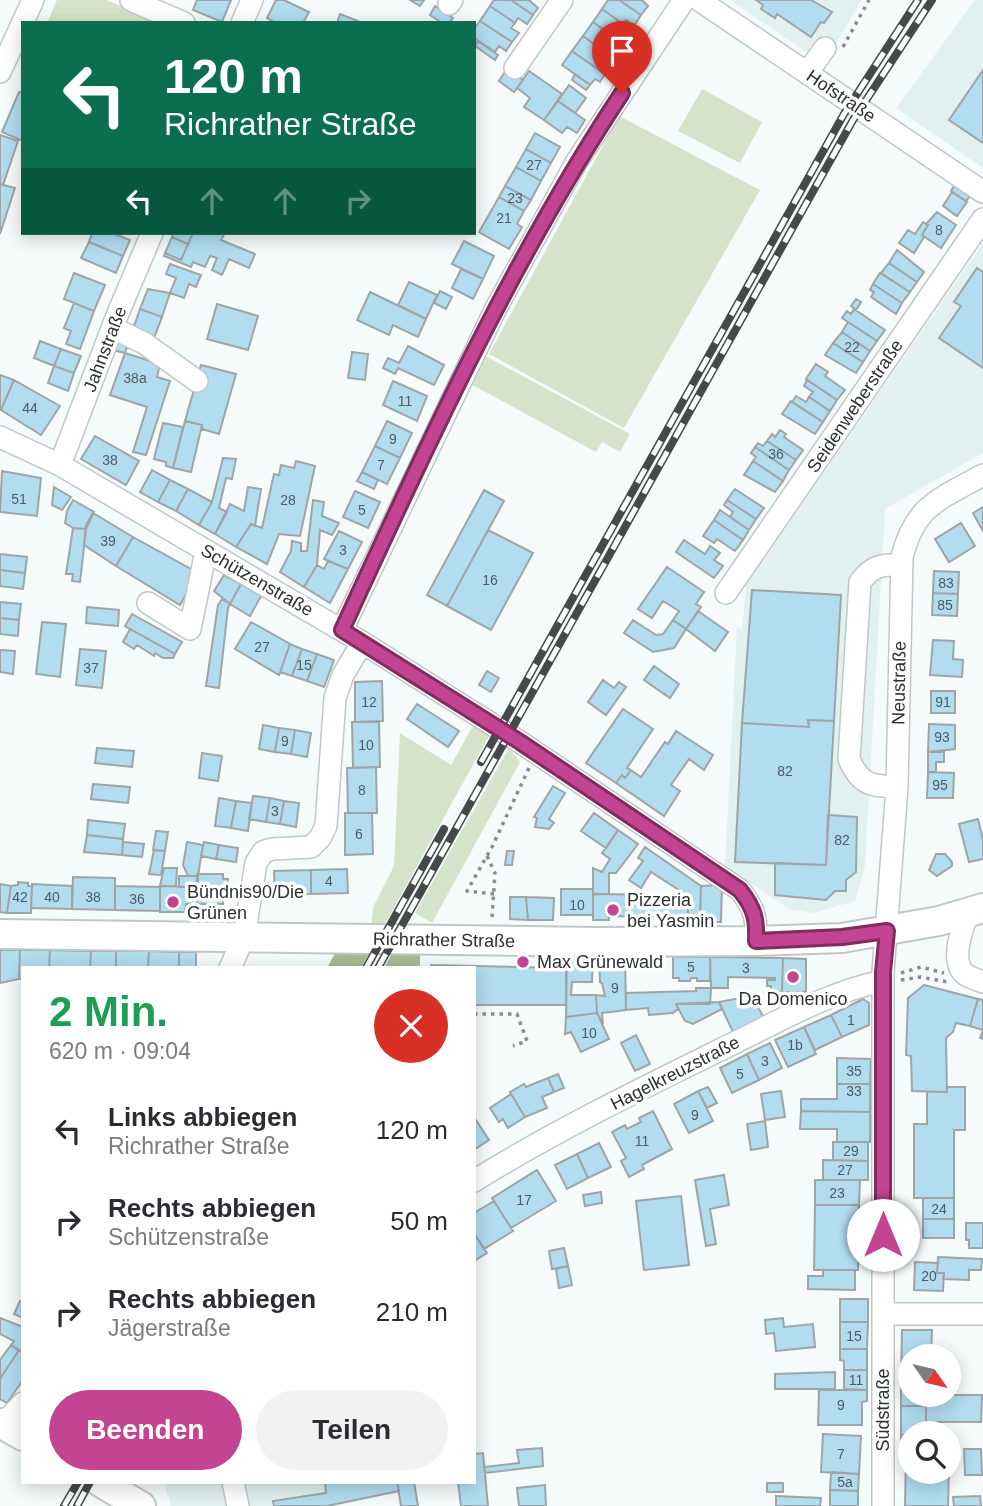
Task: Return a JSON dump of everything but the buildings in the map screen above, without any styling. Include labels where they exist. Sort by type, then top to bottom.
[{"type":"main road","name":"Richrather Straße","points":[[0,934],[595,942],[756,941],[842,937],[887,931],[976,910]]},
{"type":"main road","points":[[105,1484],[135,1495]]},
{"type":"street","points":[[23,21],[33,0]]},
{"type":"street","points":[[131,0],[179,21]]},
{"type":"street","points":[[243,21],[252,0]]},
{"type":"street","points":[[515,68],[562,0]]},
{"type":"street","points":[[342,630],[496,308],[577,161],[684,0]]},
{"type":"street","name":"Hofstraße","points":[[699,0],[983,192]]},
{"type":"street","points":[[0,72],[21,26]]},
{"type":"street","points":[[807,73],[831,53]]},
{"type":"street","name":"Seidenweberstraße","points":[[726,593],[983,219]]},
{"type":"street","name":"Jahnstraße","points":[[60,465],[151,235]]},
{"type":"street","points":[[113,328],[144,343],[197,381]]},
{"type":"street","name":"Schützenstraße","points":[[0,437],[60,465],[342,630],[520,742],[740,890],[750,903],[757,922],[756,941]]},
{"type":"street","name":"Neustraße","points":[[887,931],[897,787],[902,565],[907,537],[916,520],[929,505],[983,475]]},
{"type":"street","points":[[148,603],[190,629],[206,551]]},
{"type":"street","points":[[897,787],[878,786],[863,781],[854,771],[849,759],[860,582],[874,566],[902,565]]},
{"type":"street","points":[[231,966],[244,937],[256,863],[263,852],[311,847],[320,838],[326,825],[335,698],[343,675],[362,643]]},
{"type":"street","points":[[966,979],[958,947],[976,910]]},
{"type":"street","name":"Südstraße","points":[[883,1506],[883,1314],[890,981],[887,931]]},
{"type":"street","name":"Hagelkreuzstraße","points":[[476,1180],[523,1151],[834,994],[890,981]]},
{"type":"street","points":[[883,1314],[983,1314]]},
{"type":"street","points":[[233,1484],[238,1506]]},
{"type":"path","points":[[831,53],[869,0]]},
{"type":"path","points":[[494,894],[467,891],[487,856],[532,761]]},
{"type":"path","points":[[487,856],[495,873],[491,923]]},
{"type":"path","points":[[890,981],[915,968],[966,979]]},
{"type":"path","points":[[890,981],[920,976],[966,979]]},
{"type":"path","points":[[484,1006],[484,1014]]},
{"type":"path","points":[[476,1014],[517,1014],[527,1041],[513,1046]]},
{"type":"shaded area","points":[[730,0],[862,0],[824,64]]},
{"type":"shaded area","points":[[975,0],[983,0],[983,168],[896,108]]},
{"type":"shaded area","points":[[983,243],[983,453],[885,509],[865,865],[855,901],[814,913],[789,909],[725,866],[737,627],[742,631],[748,567],[762,562]]},
{"type":"shaded area","points":[[165,1484],[397,1484],[399,1491],[327,1506],[171,1506]]},
{"type":"green space","points":[[57,0],[106,0],[158,21],[48,21]]},
{"type":"green space","points":[[702,89],[762,122],[740,163],[678,131]]},
{"type":"green space","points":[[619,116],[760,190],[624,428],[489,354]]},
{"type":"green space","points":[[482,354],[630,434],[620,452],[602,442],[596,452],[467,382]]},
{"type":"green space","points":[[473,726],[489,736],[382,929],[371,925],[374,905],[394,866],[400,733],[451,765]]},
{"type":"green space","points":[[509,748],[520,762],[432,923],[415,913]]},
{"type":"green space","points":[[339,946],[373,946],[362,966],[328,966]]},
{"type":"green space","points":[[395,948],[420,949],[420,966],[385,966]]},
{"type":"railway","points":[[481,762],[844,114],[918,0]]},
{"type":"railway","points":[[379,966],[853,120],[932,0]]},
{"type":"railway","points":[[367,966],[444,829]]},
{"type":"railway","points":[[64,1506],[77,1484]]},
{"type":"railway","points":[[77,1506],[89,1484]]},
{"type":"place","name":"Bündnis90/Die Grünen","points":[[173,902]]},
{"type":"place","name":"Pizzeria bei Yasmin","points":[[613,910]]},
{"type":"place","name":"Max Grünewald","points":[[523,962]]},
{"type":"place","name":"Da Domenico","points":[[793,977]]},
{"type":"route","points":[[622,93],[577,161],[496,308],[342,630],[520,742],[740,890],[750,903],[757,922],[756,941],[842,937],[887,931],[883,972],[883,1235]]}]
